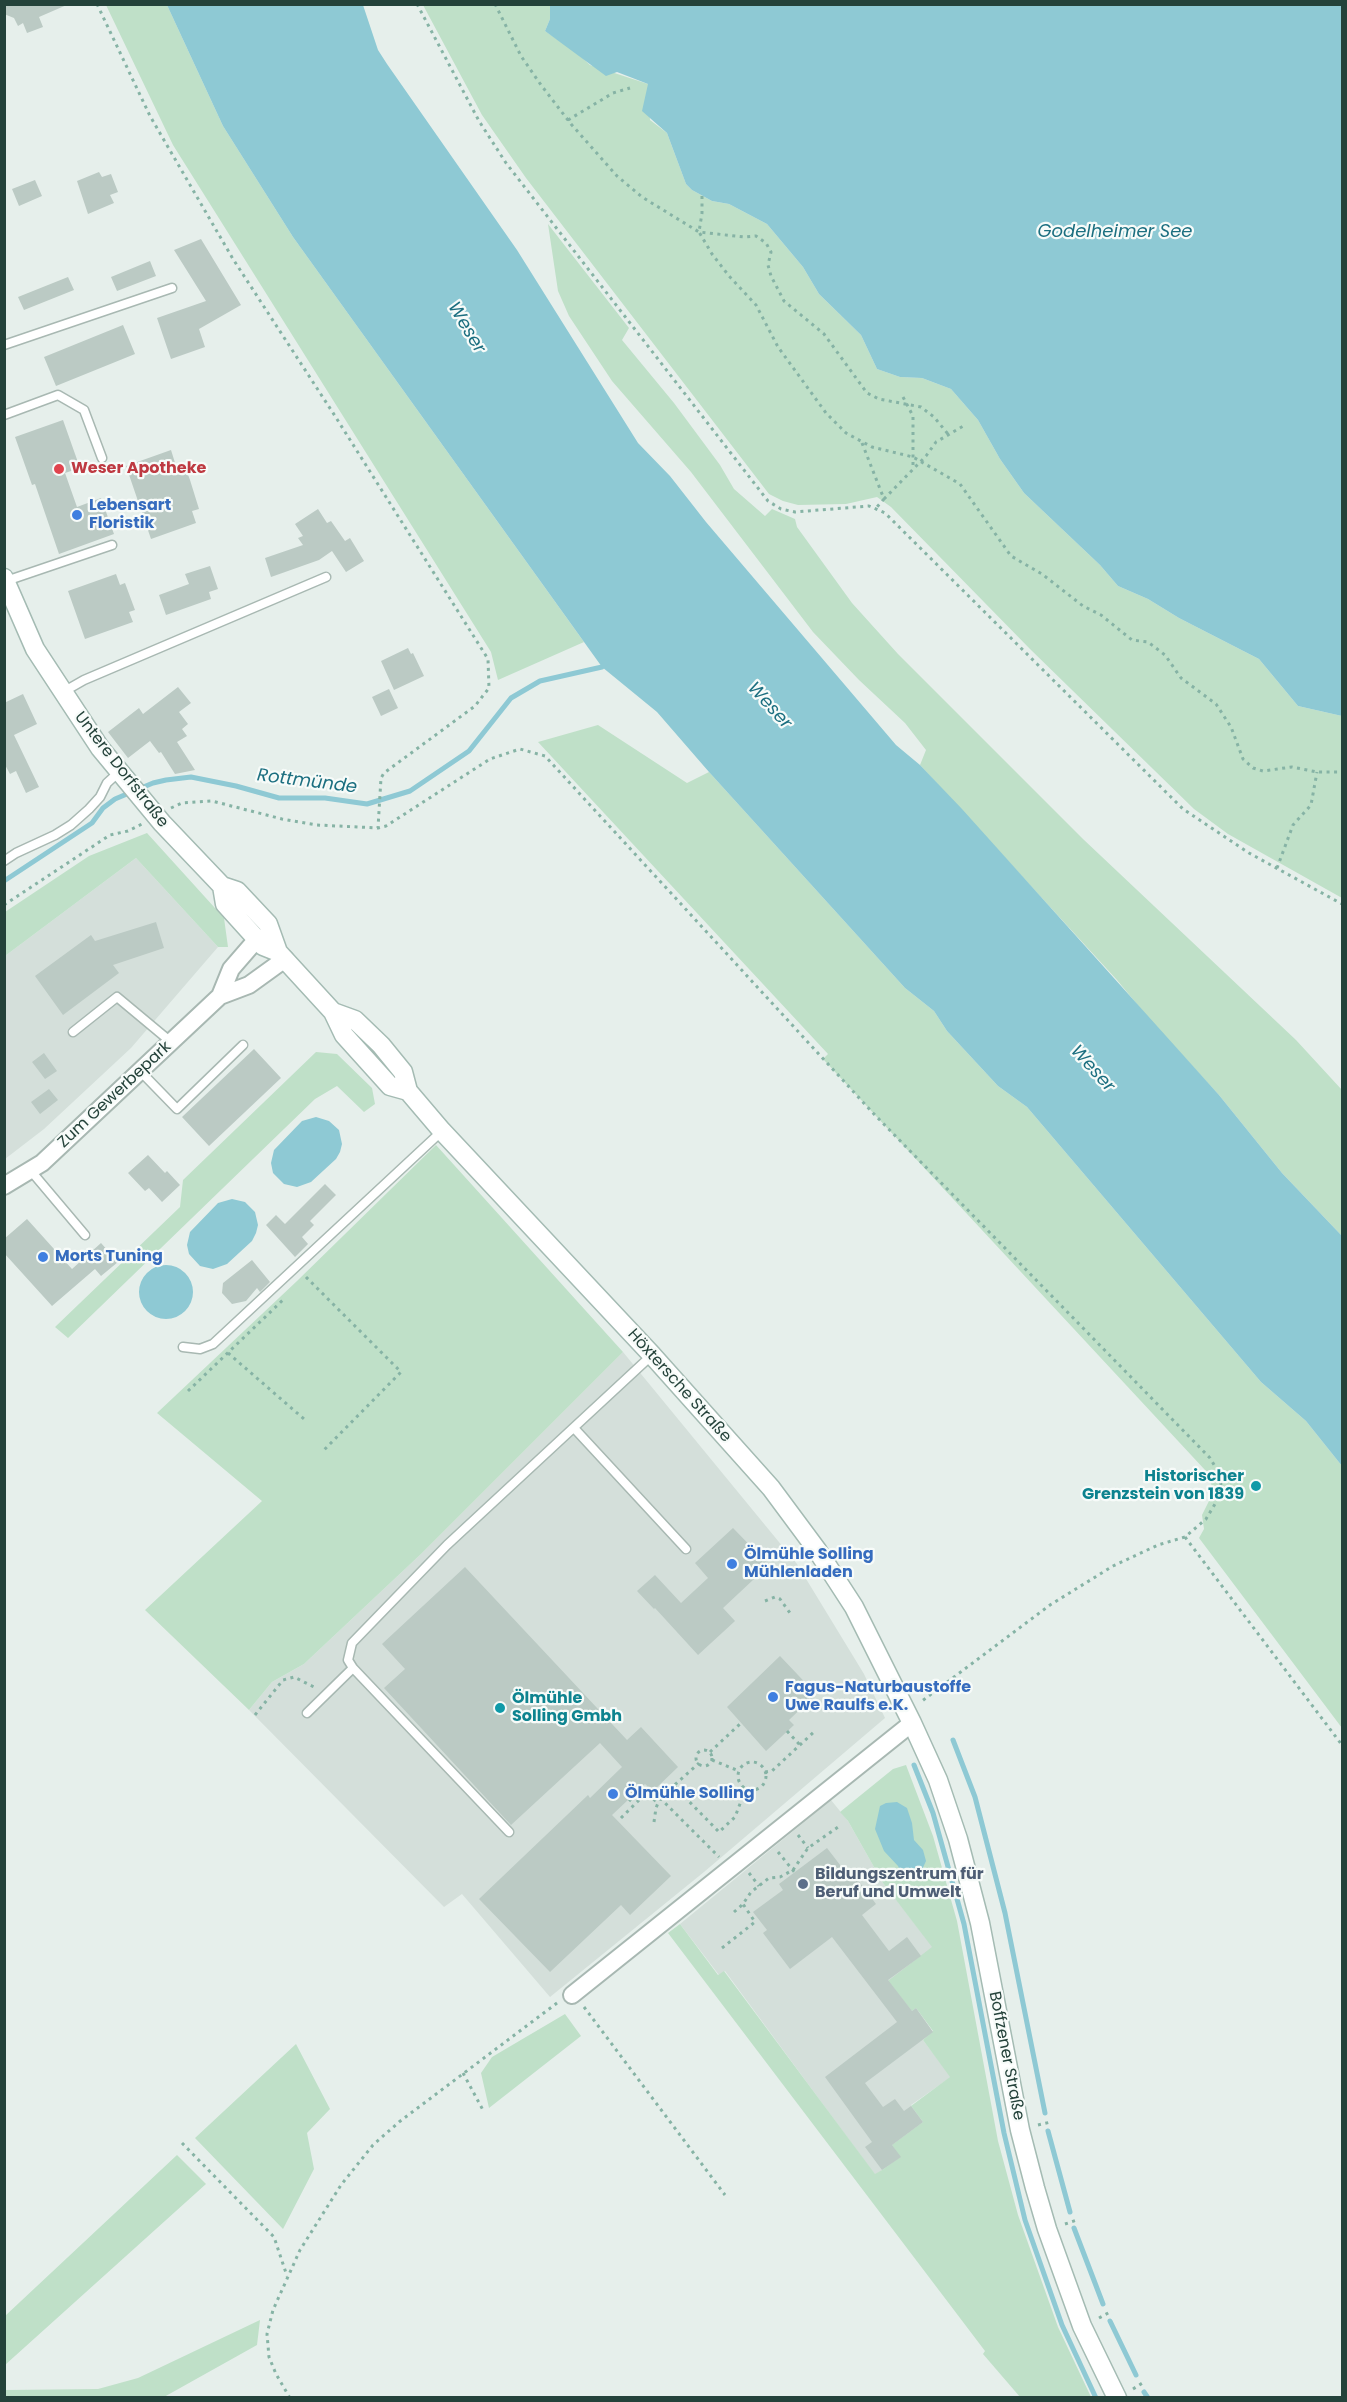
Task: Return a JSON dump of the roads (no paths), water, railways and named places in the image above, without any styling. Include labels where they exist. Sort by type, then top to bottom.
[{"type":"street","name":"Untere Dorfstraße","points":[[5,579],[9,604],[87,730],[148,808],[222,886],[237,891],[268,924],[282,955]]},
{"type":"street","name":"Untere Dorfstraße","points":[[222,886],[225,904],[263,946],[282,955]]},
{"type":"street","name":"Zum Gewerbepark","points":[[220,996],[231,969],[257,939]]},
{"type":"street","name":"Zum Gewerbepark","points":[[4,1186],[31,1171],[141,1072],[220,996],[249,985],[282,955]]},
{"type":"street","name":"Höxtersche Straße","points":[[282,955],[333,1012],[355,1020],[381,1046],[403,1072],[408,1092],[442,1131],[652,1355],[771,1488],[817,1550],[914,1711]]},
{"type":"street","points":[[573,1994],[768,1839],[914,1711]]},
{"type":"street","name":"Boffzener Straße","points":[[914,1711],[958,1839],[978,1912],[1020,2130],[1047,2229],[1082,2326],[1125,2393]]},
{"type":"lane","points":[[4,345],[172,288]]},
{"type":"lane","points":[[4,415],[58,395],[84,410],[102,458]]},
{"type":"lane","points":[[5,579],[112,545]]},
{"type":"lane","points":[[63,693],[95,675],[326,577]]},
{"type":"lane","points":[[4,861],[71,825],[100,797],[107,783],[123,777]]},
{"type":"lane","points":[[73,1032],[117,997],[172,1042]]},
{"type":"lane","points":[[141,1072],[177,1109],[243,1045]]},
{"type":"lane","points":[[183,1347],[200,1349],[213,1344],[442,1131]]},
{"type":"lane","points":[[31,1171],[85,1235]]},
{"type":"lane","points":[[509,1833],[353,1668],[348,1660],[352,1644],[447,1545],[652,1355]]},
{"type":"lane","points":[[574,1428],[686,1549]]},
{"type":"lane","points":[[307,1713],[353,1668]]},
{"type":"water","name":"Godelheimer See","points":[[550,4],[1342,5],[1342,716],[1298,706],[1259,659],[1179,618],[1148,599],[1118,586],[1100,565],[1024,493],[1000,459],[978,420],[951,389],[922,378],[900,377],[877,369],[861,335],[819,294],[803,267],[767,224],[729,204],[712,201],[686,184],[667,133],[642,111],[648,84],[617,72],[606,76],[545,31],[550,19]]},
{"type":"water","name":"Weser","points":[[167,5],[363,5],[378,50],[517,250],[638,443],[670,476],[706,522],[896,745],[920,765],[962,809],[1219,1095],[1282,1173],[1342,1236],[1342,1466],[1306,1421],[1261,1382],[1027,1107],[998,1086],[947,1031],[934,1011],[905,988],[657,712],[602,667],[293,237],[223,126]]},
{"type":"water","points":[[316,1117],[329,1121],[339,1130],[342,1144],[340,1152],[336,1159],[311,1182],[297,1187],[284,1184],[273,1173],[271,1163],[274,1150],[302,1121]]},
{"type":"water","points":[[232,1199],[245,1202],[255,1212],[258,1225],[256,1233],[252,1241],[227,1264],[213,1269],[200,1266],[189,1254],[187,1245],[190,1232],[218,1203]]},
{"type":"water","points":[[161,1265],[171,1265],[181,1269],[189,1277],[193,1292],[189,1307],[181,1315],[171,1319],[161,1319],[151,1315],[143,1307],[139,1297],[139,1287],[143,1277],[151,1269]]},
{"type":"water","points":[[897,1802],[907,1808],[914,1840],[923,1850],[926,1861],[920,1874],[911,1880],[904,1878],[898,1866],[884,1851],[875,1829],[880,1806]]},
{"type":"waterway","name":"Rottmünde","points":[[4,881],[92,823],[103,808],[115,799],[166,780],[191,777],[279,798],[325,798],[367,804],[410,791],[469,751],[511,698],[540,681],[602,667],[607,662]]},
{"type":"waterway","points":[[953,1740],[975,1797],[1005,1913],[1045,2113]]},
{"type":"waterway","points":[[914,1765],[933,1813],[964,1924],[1004,2133],[1025,2220],[1062,2325],[1096,2398]]},
{"type":"waterway","points":[[1048,2131],[1070,2212]]},
{"type":"waterway","points":[[1074,2228],[1103,2304]]},
{"type":"waterway","points":[[1110,2321],[1136,2375]]},
{"type":"waterway","points":[[1144,2392],[1148,2398]]},
{"type":"place","name":"Weser Apotheke","points":[[59,469]]},
{"type":"place","name":"Lebensart Floristik","points":[[77,515]]},
{"type":"place","name":"Morts Tuning","points":[[43,1257]]},
{"type":"place","name":"Historischer Grenzstein von 1839","points":[[1256,1486]]},
{"type":"place","name":"Ölmühle Solling Mühlenladen","points":[[732,1564]]},
{"type":"place","name":"Fagus-Naturbaustoffe Uwe Raulfs e.K.","points":[[773,1697]]},
{"type":"place","name":"Ölmühle Solling Gmbh","points":[[500,1708]]},
{"type":"place","name":"Ölmühle Solling","points":[[613,1794]]},
{"type":"place","name":"Bildungszentrum für Beruf und Umwelt","points":[[803,1884]]}]
